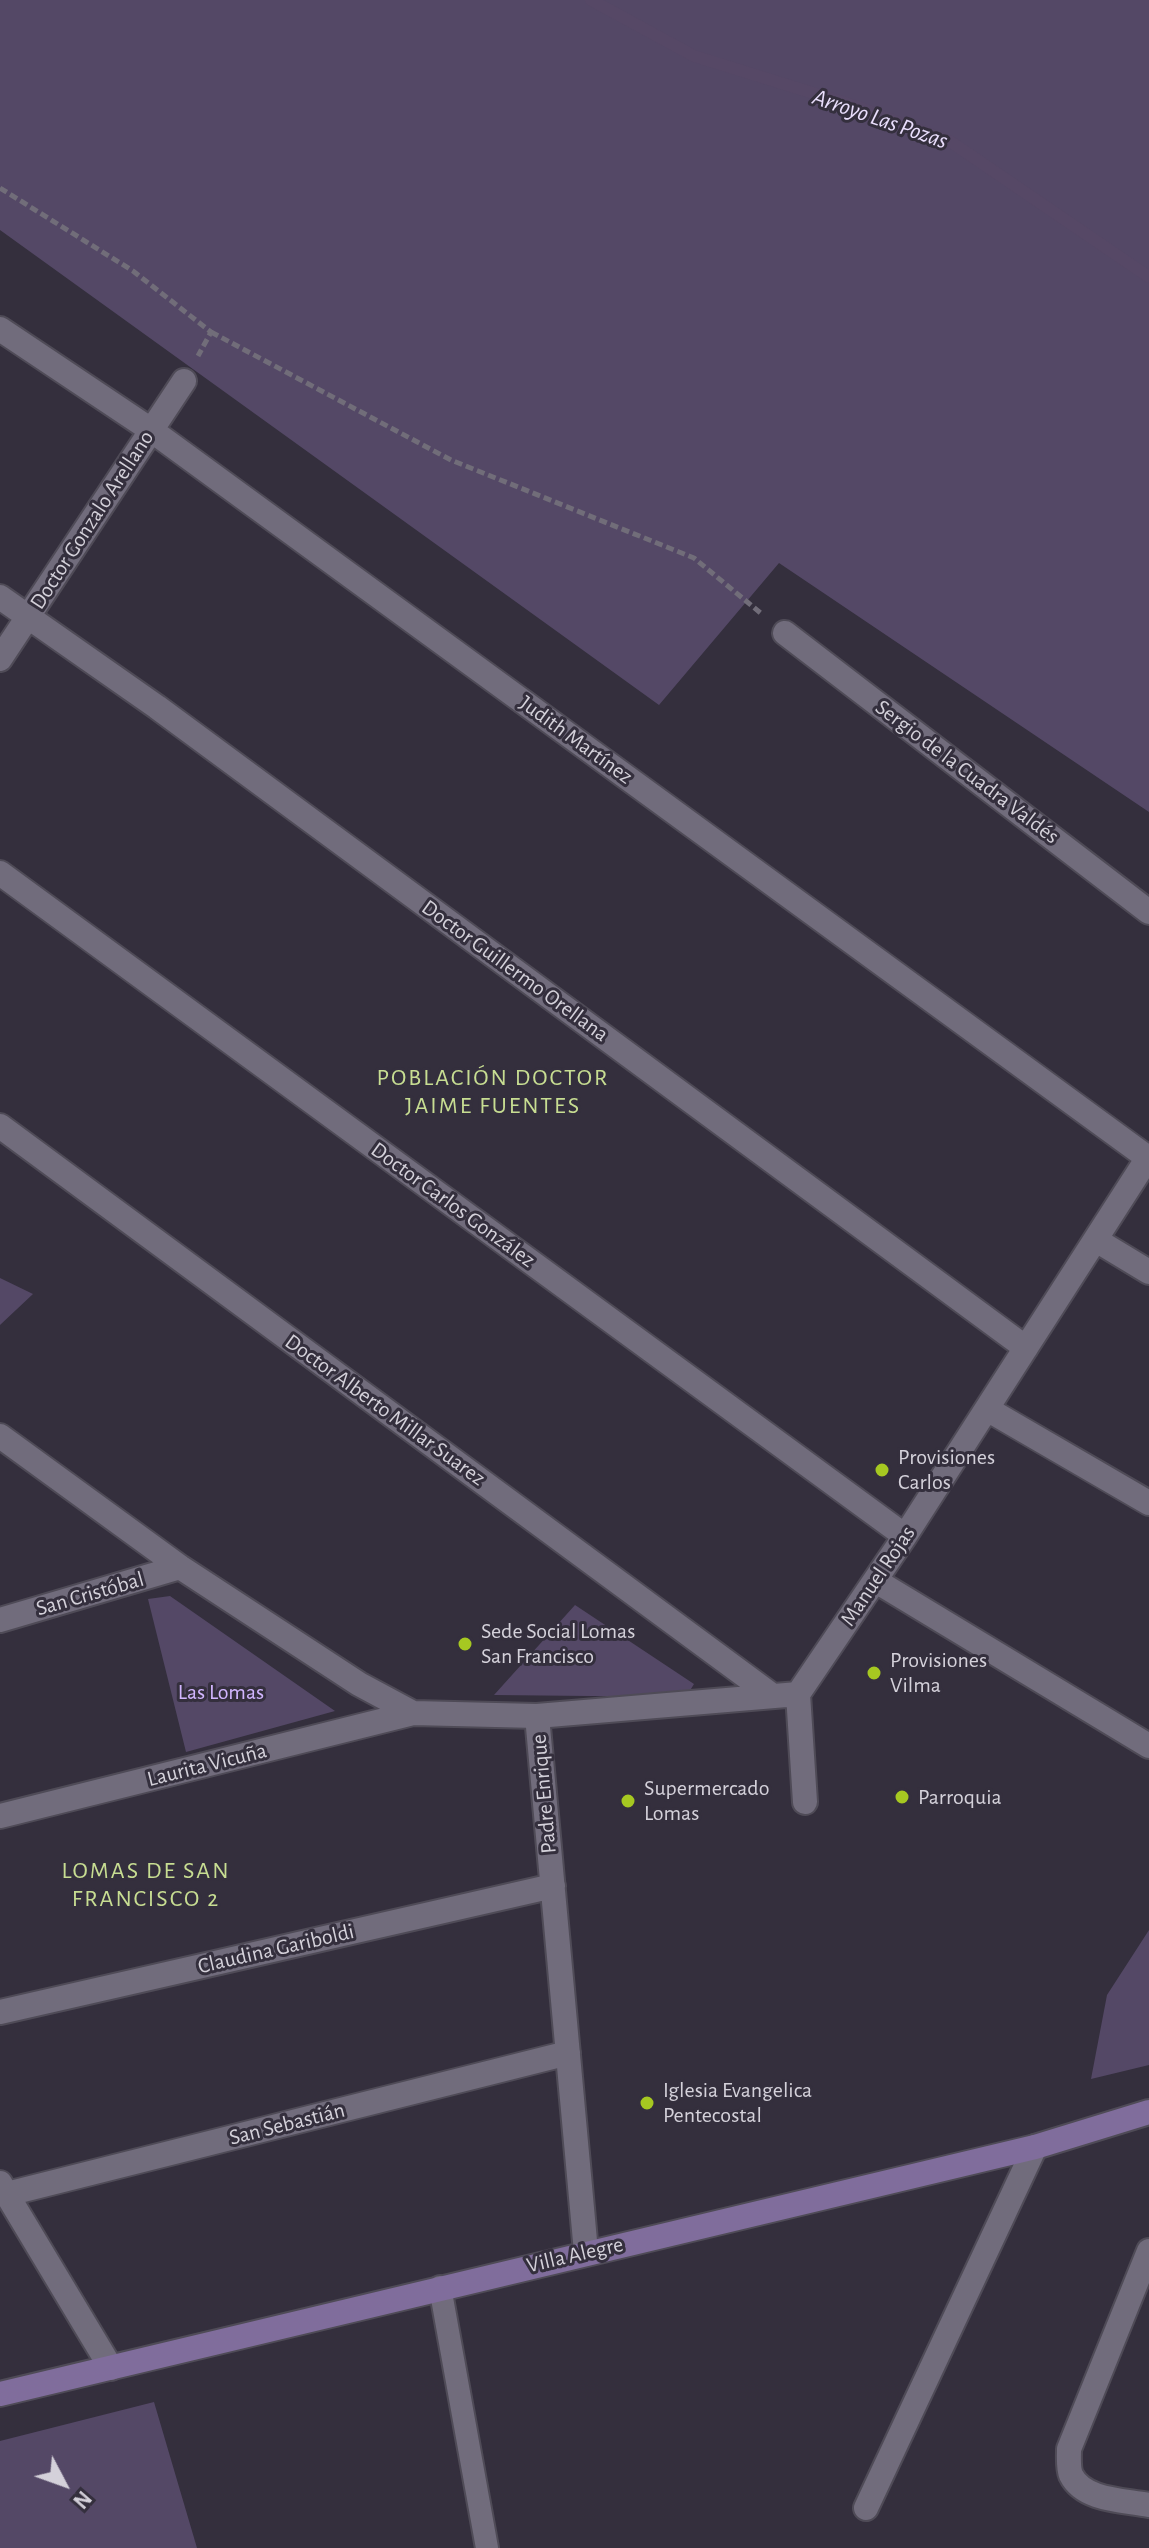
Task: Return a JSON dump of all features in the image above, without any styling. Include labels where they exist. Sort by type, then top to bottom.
[{"type":"main road","name":"Villa Alegre","points":[[0,2394],[1035,2147],[1149,2112]]},
{"type":"street","name":"Judith Martínez","points":[[0,329],[151,430],[1148,1157]]},
{"type":"street","name":"Doctor Gonzalo Arellano","points":[[0,659],[184,381]]},
{"type":"street","name":"Doctor Guillermo Orellana","points":[[0,597],[157,707],[1026,1348]]},
{"type":"street","name":"Sergio de la Cuadra Valdés","points":[[785,633],[1149,912]]},
{"type":"street","name":"Doctor Carlos González","points":[[0,873],[905,1536]]},
{"type":"street","name":"Doctor Alberto Millar Suarez","points":[[0,1126],[770,1694]]},
{"type":"street","name":"Manuel Rojas","points":[[798,1694],[876,1581],[1148,1157]]},
{"type":"street","points":[[1096,1240],[1149,1272]]},
{"type":"street","points":[[987,1409],[1149,1503]]},
{"type":"street","name":"Padre Enrique","points":[[0,1436],[180,1567],[359,1684],[413,1713],[537,1716],[586,2252]]},
{"type":"street","name":"San Cristóbal","points":[[0,1620],[180,1567]]},
{"type":"street","points":[[876,1581],[1149,1746]]},
{"type":"street","points":[[537,1716],[798,1694],[805,1802]]},
{"type":"street","name":"Laurita Vicuña","points":[[0,1816],[413,1713]]},
{"type":"street","name":"Claudina Gariboldi","points":[[0,2012],[553,1886]]},
{"type":"street","name":"San Sebastián","points":[[3,2189],[568,2053]]},
{"type":"street","points":[[866,2508],[1035,2147]]},
{"type":"street","points":[[3,2189],[111,2368]]},
{"type":"street","points":[[1149,2251],[1069,2449],[1070,2473],[1081,2488],[1101,2496],[1149,2505]]},
{"type":"lane","points":[[440,2287],[487,2548]]},
{"type":"path","points":[[0,188],[133,271],[211,332],[451,460],[694,558],[785,633]]},
{"type":"path","points":[[184,381],[211,332]]},
{"type":"green space","points":[[0,0],[1149,0],[1149,812],[779,563],[659,705],[0,230]]},
{"type":"green space","points":[[0,1278],[33,1294],[0,1325]]},
{"type":"green space","name":"Las Lomas","points":[[170,1596],[335,1711],[186,1752],[148,1599]]},
{"type":"green space","points":[[575,1605],[694,1684],[686,1697],[494,1695]]},
{"type":"green space","points":[[1149,1930],[1149,2065],[1091,2079],[1107,1995]]},
{"type":"green space","points":[[154,2402],[197,2548],[0,2548],[0,2441]]},
{"type":"waterway","name":"Arroyo Las Pozas","points":[[591,0],[694,56],[858,107],[951,142],[1149,277]]},
{"type":"place","name":"Provisiones Carlos","points":[[882,1470]]},
{"type":"place","name":"Sede Social Lomas San Francisco","points":[[465,1644]]},
{"type":"place","name":"Provisiones Vilma","points":[[874,1673]]},
{"type":"place","name":"Parroquia","points":[[902,1797]]},
{"type":"place","name":"Supermercado Lomas","points":[[628,1801]]},
{"type":"place","name":"Iglesia Evangelica Pentecostal","points":[[647,2103]]},
{"type":"district","name":"POBLACIÓN DOCTOR JAIME FUENTES","points":[[493,1092]]},
{"type":"district","name":"LOMAS DE SAN FRANCISCO 2","points":[[146,1885]]}]
